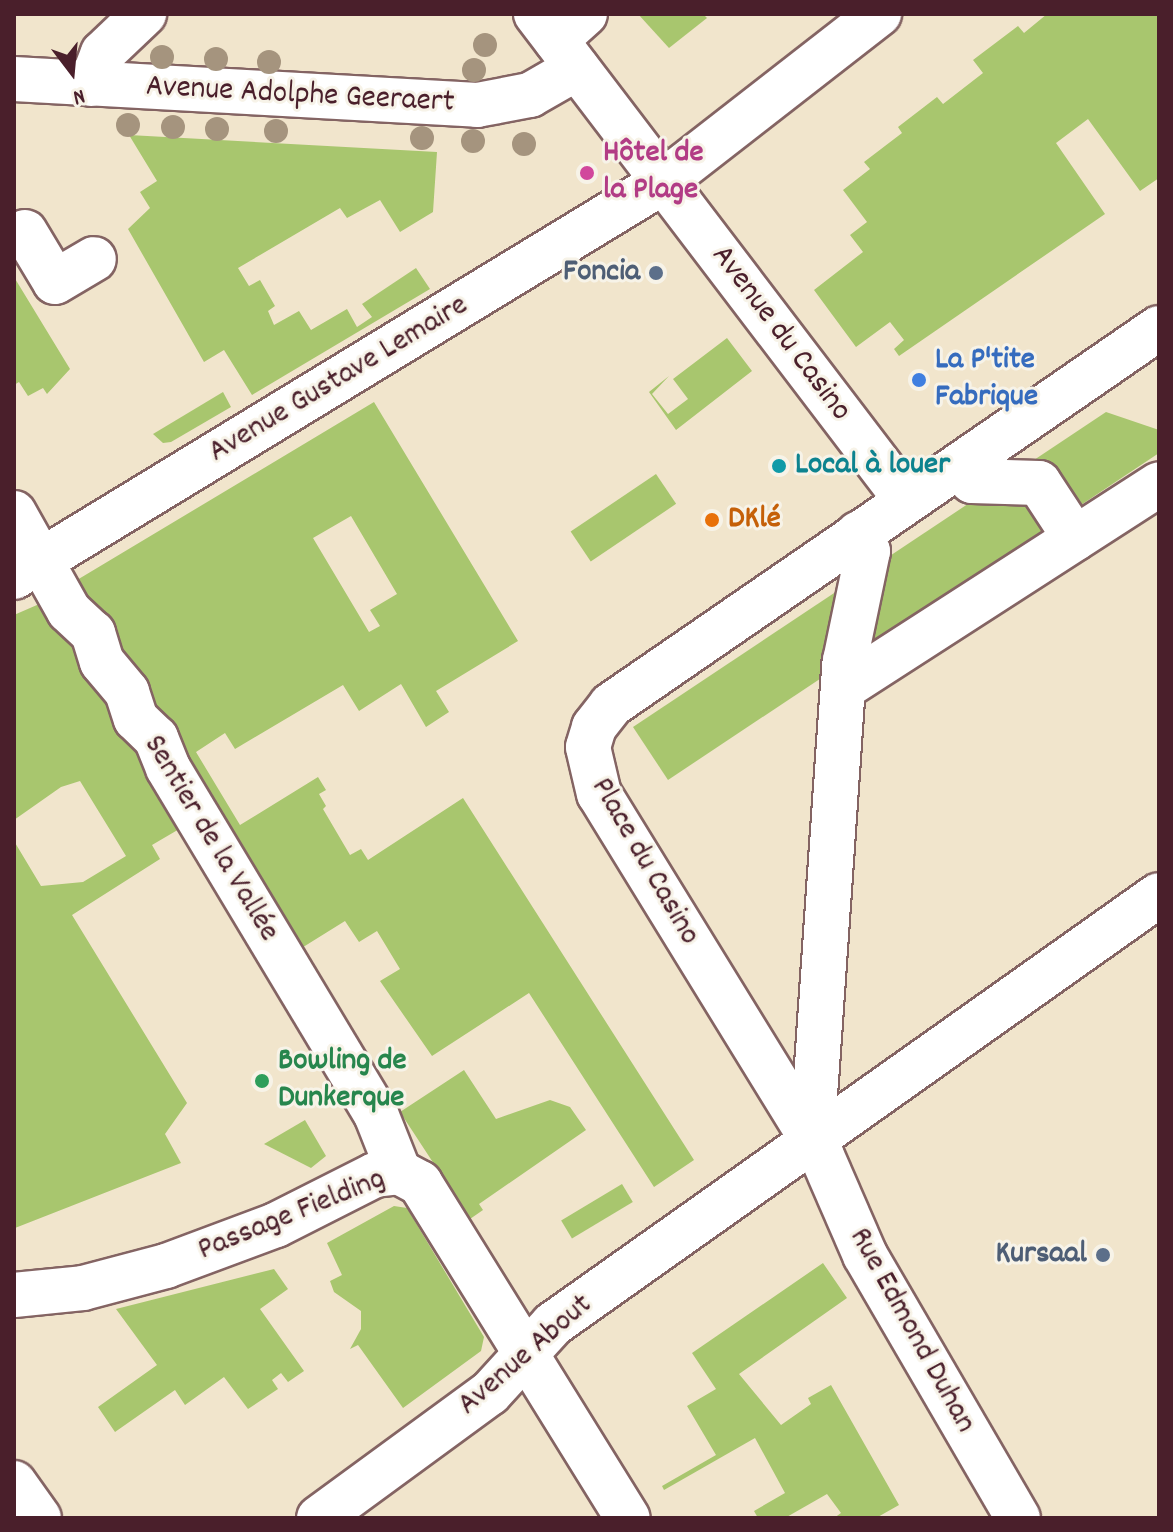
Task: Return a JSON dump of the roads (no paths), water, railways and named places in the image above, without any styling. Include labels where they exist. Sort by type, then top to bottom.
[{"type":"street","points":[[91,84],[103,53],[144,14]]},
{"type":"street","name":"Avenue Gustave Lemaire","points":[[28,568],[663,182],[879,14]]},
{"type":"street","name":"Avenue Adolphe Geeraert","points":[[14,79],[477,105],[530,95],[563,34]]},
{"type":"street","name":"Avenue du Casino","points":[[563,34],[663,182],[907,501]]},
{"type":"street","points":[[25,232],[55,282],[94,259]]},
{"type":"street","name":"Place du Casino","points":[[812,1139],[599,794],[588,747],[600,716],[611,705],[860,555],[907,501],[1159,328]]},
{"type":"street","points":[[960,465],[972,481],[1039,483],[1068,528]]},
{"type":"street","points":[[844,675],[1068,528],[1159,484]]},
{"type":"street","name":"Sentier de la Vallée","points":[[14,513],[28,568],[93,633],[102,662],[127,692],[136,719],[156,738],[168,768],[376,1114],[399,1172]]},
{"type":"street","points":[[812,1139],[844,675],[860,555]]},
{"type":"street","points":[[812,1139],[1159,895]]},
{"type":"street","name":"Avenue About","points":[[319,1518],[490,1393],[553,1324],[812,1139]]},
{"type":"street","name":"Rue Edmond Duhan","points":[[812,1139],[865,1255],[1018,1518]]},
{"type":"street","name":"Passage Fielding","points":[[14,1295],[83,1288],[166,1266],[276,1225],[375,1175],[399,1172],[420,1183],[628,1518]]},
{"type":"street","points":[[14,1483],[39,1518]]},
{"type":"place","name":"Hôtel de la Plage","points":[[587,173]]},
{"type":"place","name":"Foncia","points":[[656,273]]},
{"type":"place","name":"La P'tite Fabrique","points":[[919,380]]},
{"type":"place","name":"Local à louer","points":[[779,466]]},
{"type":"place","name":"DKlé","points":[[712,520]]},
{"type":"place","name":"Bowling de Dunkerque","points":[[262,1081]]},
{"type":"place","name":"Kursaal","points":[[1103,1255]]}]
